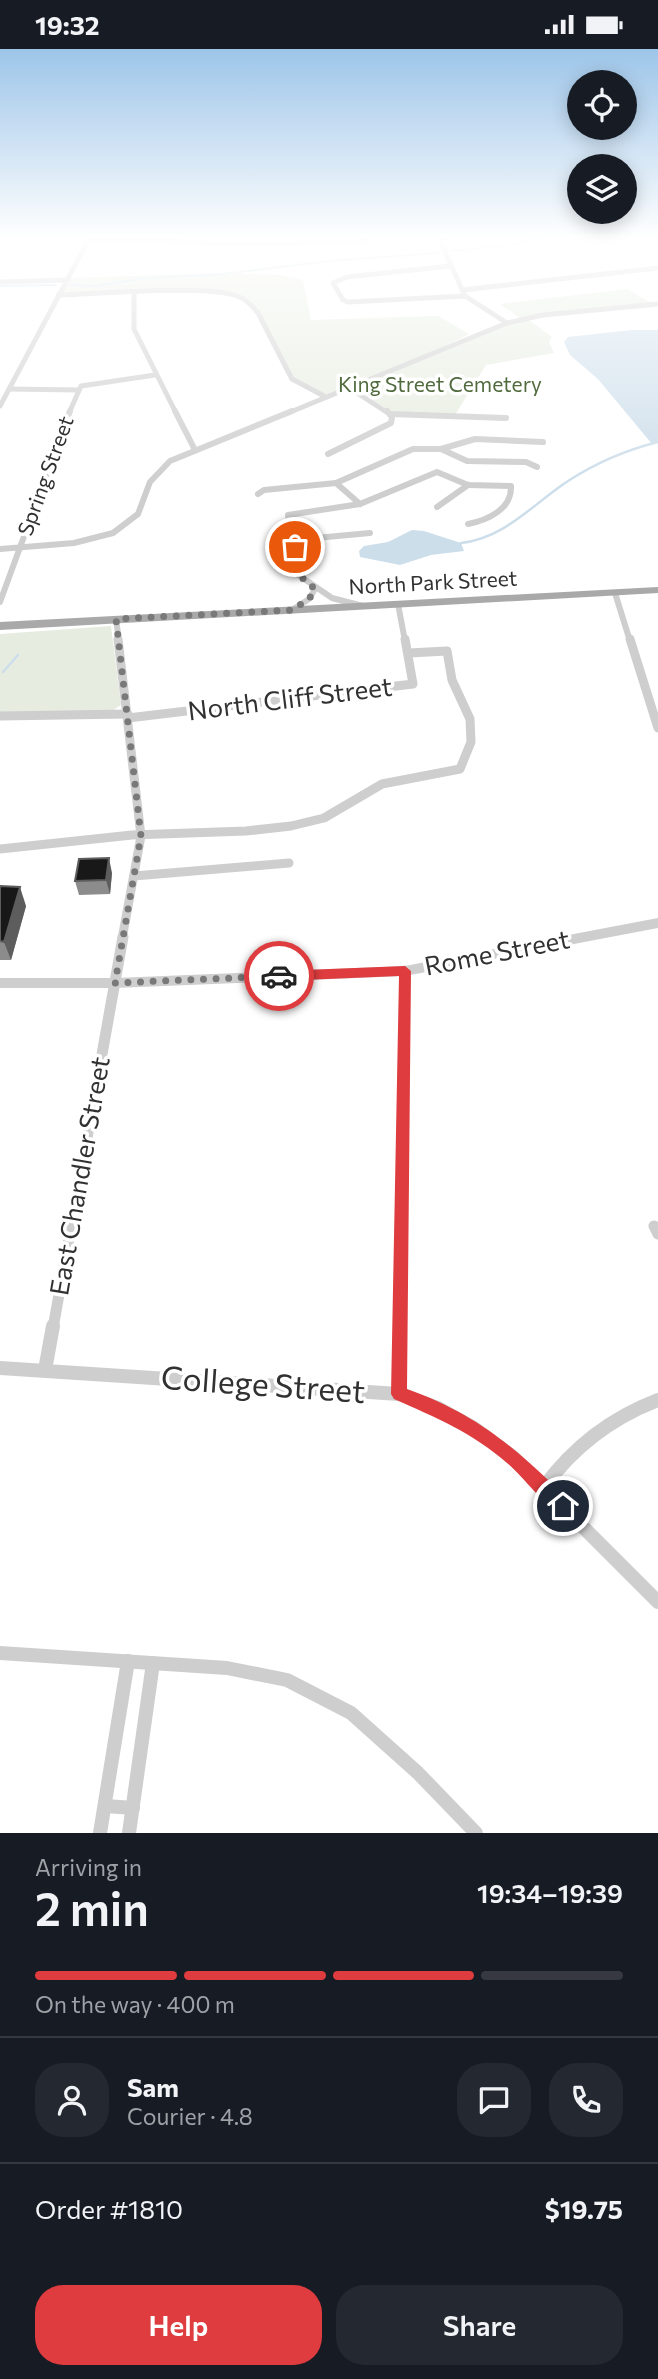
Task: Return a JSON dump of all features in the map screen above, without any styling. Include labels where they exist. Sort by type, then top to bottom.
[{"type":"main road","name":"North Park Street","points":[[0,626],[658,590]]},
{"type":"street","points":[[0,406],[45,319]]},
{"type":"street","points":[[134,319],[134,329],[155,375],[195,450]]},
{"type":"street","points":[[261,319],[292,379],[324,396]]},
{"type":"street","points":[[502,319],[507,323]]},
{"type":"street","points":[[0,549],[19,549],[113,533],[130,523],[139,513],[146,484],[156,472],[195,450],[507,323],[524,319]]},
{"type":"street","points":[[9,389],[79,390],[87,383],[155,375]]},
{"type":"street","points":[[348,387],[390,414],[506,418]]},
{"type":"street","name":"Spring Street","points":[[0,602],[79,390]]},
{"type":"street","points":[[328,454],[384,429],[391,424],[390,414]]},
{"type":"street","points":[[258,493],[264,490],[336,483],[406,450],[441,449],[455,442],[471,439],[542,442]]},
{"type":"street","points":[[441,449],[467,461],[526,462],[537,467]]},
{"type":"street","points":[[363,606],[332,598],[315,589],[298,574],[293,540],[286,522],[288,515],[360,504],[430,473],[437,473],[468,485],[511,486],[513,495],[510,502],[468,524]]},
{"type":"street","points":[[336,483],[360,504]]},
{"type":"street","points":[[437,507],[468,485]]},
{"type":"street","points":[[293,540],[370,533]]},
{"type":"street","points":[[315,589],[322,609]]},
{"type":"street","points":[[292,610],[309,599],[315,589]]},
{"type":"street","points":[[615,593],[658,728]]},
{"type":"street","name":"North Cliff Street","points":[[0,716],[128,716],[413,684],[398,604]]},
{"type":"street","name":"East Chandler Street","points":[[45,1370],[141,836],[116,619]]},
{"type":"street","points":[[0,849],[141,836],[226,833],[313,821],[340,813],[369,789],[384,783],[445,776],[460,769],[471,742],[470,719],[452,680],[447,651],[409,653]]},
{"type":"street","points":[[645,686],[658,685]]},
{"type":"street","points":[[134,876],[289,863]]},
{"type":"street","name":"Rome Street","points":[[0,983],[115,983],[405,971],[658,923]]},
{"type":"street","points":[[399,1394],[405,971]]},
{"type":"street","name":"College Street","points":[[0,1368],[399,1394],[438,1408],[474,1428],[544,1487],[658,1602]]},
{"type":"street","points":[[544,1487],[557,1468],[577,1448],[628,1412],[658,1400]]},
{"type":"street","points":[[0,1653],[227,1668],[287,1680],[351,1713],[418,1773],[475,1833]]},
{"type":"street","points":[[100,1833],[128,1661]]},
{"type":"street","points":[[129,1833],[153,1663]]},
{"type":"street","points":[[106,1806],[133,1808]]},
{"type":"green space","points":[[261,319],[444,319],[469,334],[414,361],[324,396],[297,383]]},
{"type":"green space","name":"King Street Cemetery","points":[[529,320],[552,337],[549,342],[554,353],[486,365],[455,415],[393,413],[354,388],[513,323]]},
{"type":"green space","points":[[111,626],[121,705],[112,711],[0,712],[0,634]]},
{"type":"water","points":[[658,330],[658,441],[652,444],[598,379],[570,355],[564,342],[568,337]]},
{"type":"water","points":[[412,530],[424,531],[461,543],[464,551],[431,555],[400,565],[360,557],[359,551],[364,546],[388,542]]},
{"type":"building","points":[[109,858],[106,880],[75,881],[79,859]]},
{"type":"building","points":[[0,886],[20,887],[4,942],[0,941]]},
{"type":"waterway","points":[[461,543],[477,540],[505,527],[589,468],[658,442]]},
{"type":"waterway","points":[[3,672],[18,655]]},
{"type":"way so far","points":[[279,976],[115,983],[141,836],[116,619],[292,610],[309,599],[315,589],[298,574],[295,547]]},
{"type":"route","points":[[279,976],[405,971],[399,1394],[438,1408],[474,1428],[513,1457],[563,1506]]}]
